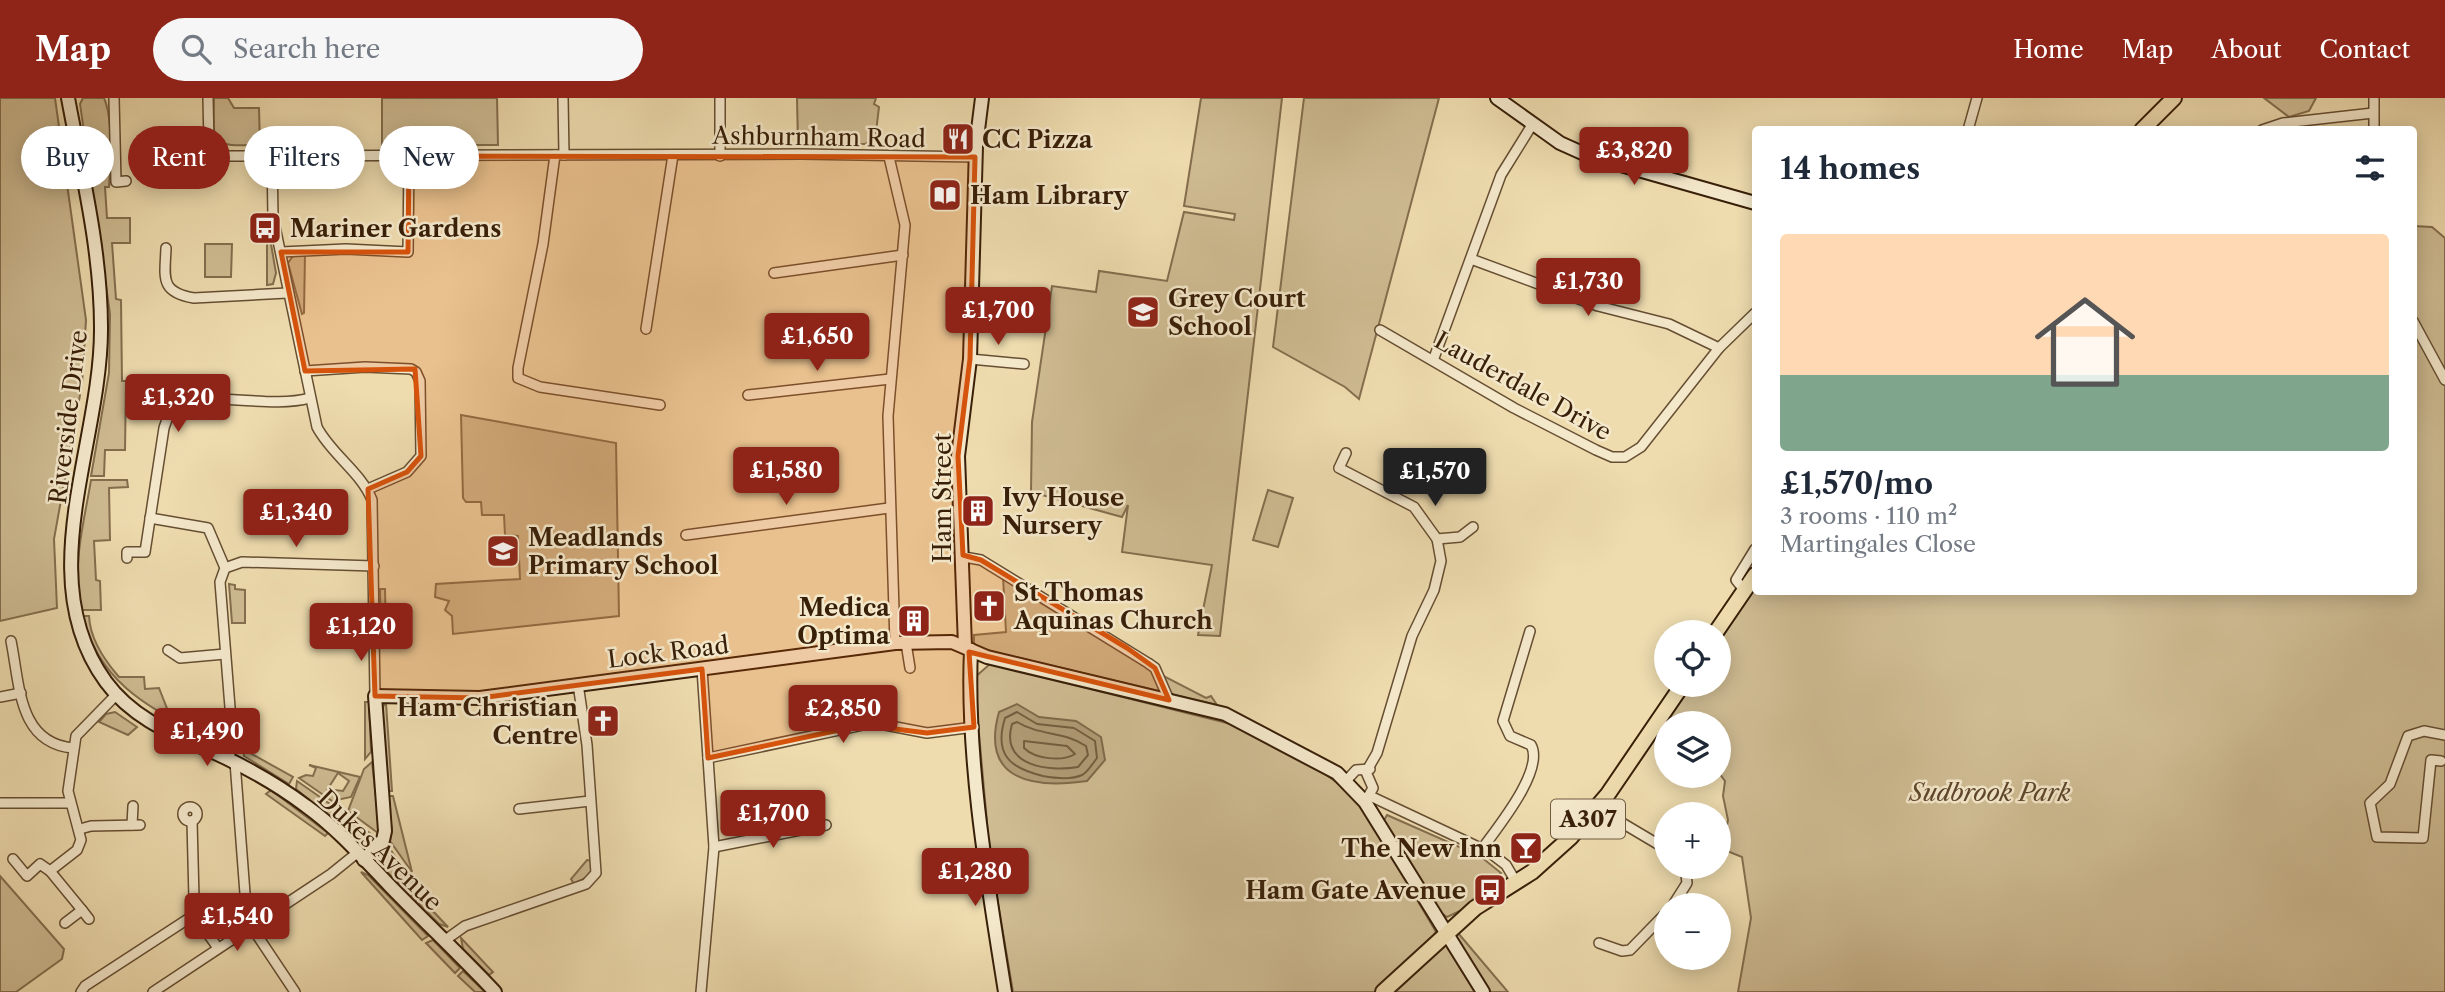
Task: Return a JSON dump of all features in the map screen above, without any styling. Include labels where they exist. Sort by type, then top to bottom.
[{"type":"main road","points":[[2146,126],[2174,98]]},
{"type":"main road","points":[[1724,620],[1752,579]]},
{"type":"main road","name":"A307","points":[[1383,992],[1483,902],[1550,857],[1597,808],[1674,697]]},
{"type":"street","name":"Riverside Drive","points":[[68,98],[97,265],[102,327],[95,411],[72,550],[76,618]]},
{"type":"street","points":[[114,98],[116,182],[126,181]]},
{"type":"street","name":"Ashburnham Road","points":[[208,98],[209,143],[215,152],[224,156],[244,156]]},
{"type":"street","points":[[563,98],[559,155],[518,368],[519,378],[540,387],[660,405]]},
{"type":"street","points":[[719,98],[720,156]]},
{"type":"street","name":"Ham Street","points":[[982,98],[975,157],[970,359],[958,456],[974,727],[988,883],[1006,992]]},
{"type":"street","points":[[1497,98],[1532,125],[1589,156],[1752,203]]},
{"type":"street","points":[[1969,126],[1977,98]]},
{"type":"street","points":[[2374,98],[2374,126]]},
{"type":"street","points":[[2274,126],[2373,113]]},
{"type":"street","points":[[1434,358],[1501,175],[1532,125]]},
{"type":"street","points":[[646,329],[672,178],[673,155]]},
{"type":"street","name":"Ashburnham Road","points":[[479,156],[975,157]]},
{"type":"street","points":[[888,157],[904,211],[903,256],[890,379],[889,508],[900,643],[910,668]]},
{"type":"street","points":[[153,992],[361,856],[383,840],[385,831],[376,696],[372,500],[368,489],[322,437],[310,398],[287,293],[273,217],[273,189]]},
{"type":"street","points":[[281,252],[320,249],[408,252],[409,189]]},
{"type":"street","points":[[166,248],[165,281],[170,290],[180,296],[194,298],[287,293]]},
{"type":"street","points":[[774,273],[903,256]]},
{"type":"street","points":[[1471,259],[1585,302],[1669,324],[1719,348]]},
{"type":"street","name":"Lauderdale Drive","points":[[1380,330],[1434,358],[1514,408],[1596,450],[1612,457],[1625,457],[1641,447],[1719,348],[1752,316]]},
{"type":"street","points":[[2417,328],[2445,380]]},
{"type":"street","points":[[970,359],[1024,364]]},
{"type":"street","points":[[304,371],[365,367],[411,369],[416,372],[420,381],[421,456],[407,472],[368,489]]},
{"type":"street","points":[[748,395],[890,379]]},
{"type":"street","points":[[127,558],[127,552],[145,552],[164,428],[171,408],[190,399],[289,402],[310,398]]},
{"type":"street","points":[[1346,453],[1339,468],[1414,507],[1437,539],[1440,572],[1412,636],[1370,769],[1366,772],[1372,783],[1367,799],[1482,849],[1501,860],[1516,882]]},
{"type":"street","points":[[686,535],[889,508]]},
{"type":"street","points":[[150,518],[200,524],[208,528],[225,568],[220,582],[233,745],[231,761],[247,920],[293,990]]},
{"type":"street","points":[[1437,539],[1460,537],[1473,527]]},
{"type":"street","points":[[1744,590],[1736,580],[1752,554]]},
{"type":"street","points":[[964,557],[991,565],[1159,669],[1169,700]]},
{"type":"street","points":[[225,568],[242,562],[374,566]]},
{"type":"street","name":"Dukes Avenue","points":[[76,618],[88,653],[117,694],[134,712],[152,724],[231,761],[306,806],[361,856],[495,992]]},
{"type":"street","points":[[1482,849],[1520,794],[1534,759],[1531,746],[1510,736],[1503,721],[1530,631]]},
{"type":"street","points":[[11,641],[22,693],[35,731],[51,745],[73,748]]},
{"type":"street","name":"Lock Road","points":[[376,696],[480,698],[900,643],[947,642],[1218,711],[1245,722],[1346,781],[1367,799],[1445,934]]},
{"type":"street","points":[[168,650],[180,658],[225,654]]},
{"type":"street","points":[[701,992],[714,847],[702,669]]},
{"type":"street","points":[[444,941],[465,926],[592,880],[597,864],[578,684]]},
{"type":"street","points":[[0,697],[22,693]]},
{"type":"street","points":[[50,871],[77,850],[81,840],[80,829],[69,803],[73,748],[79,730],[117,694]]},
{"type":"street","points":[[708,758],[863,725],[880,724],[927,733],[974,727]]},
{"type":"street","points":[[2441,761],[2431,760],[2423,838],[2377,838],[2370,803],[2390,784],[2408,736],[2424,731],[2445,735]]},
{"type":"street","points":[[1346,781],[1356,770],[1370,769]]},
{"type":"street","points":[[519,809],[590,801]]},
{"type":"street","points":[[0,803],[69,803]]},
{"type":"street","points":[[80,829],[91,826],[136,825],[133,806]]},
{"type":"street","points":[[1597,808],[1654,842]]},
{"type":"street","points":[[82,992],[85,986],[191,917],[194,899],[192,821]]},
{"type":"street","points":[[714,847],[826,825]]},
{"type":"street","points":[[13,859],[27,876],[40,864],[50,871],[89,919]]},
{"type":"street","points":[[65,923],[82,910]]},
{"type":"street","points":[[191,917],[198,920],[218,948]]},
{"type":"street","points":[[1599,943],[1622,951],[1630,950],[1654,925]]},
{"type":"street","points":[[1445,934],[1483,992]]},
{"type":"highlighted area","points":[[409,156],[975,157],[970,359],[958,456],[963,555],[981,560],[1127,648],[1155,668],[1169,700],[969,652],[974,727],[927,733],[863,725],[708,758],[702,669],[480,698],[375,696],[368,489],[407,472],[421,456],[415,369],[305,371],[281,252],[408,252]]},
{"type":"green space","points":[[0,98],[55,98],[59,126],[21,126],[21,189],[68,189],[86,320],[82,384],[54,539],[57,608],[0,621]]},
{"type":"green space","points":[[83,98],[104,98],[110,126],[83,126],[80,104]]},
{"type":"green space","points":[[214,98],[228,98],[234,108],[259,108],[259,126],[244,126],[244,145],[230,145],[230,126],[214,126]]},
{"type":"green space","points":[[382,98],[497,98],[498,145],[479,145],[479,126],[382,126]]},
{"type":"green space","points":[[797,98],[876,98],[874,104],[879,107],[875,140],[865,144],[798,144]]},
{"type":"green space","name":"Grey Court School","points":[[1201,98],[1282,98],[1220,636],[1198,635],[1212,565],[1122,552],[1128,505],[1122,517],[1031,492],[1032,422],[1052,286],[1096,292],[1099,271],[1167,281],[1184,212],[1234,220],[1235,214],[1184,206]]},
{"type":"green space","points":[[1304,98],[1439,98],[1359,399],[1345,387],[1273,347]]},
{"type":"green space","points":[[2264,98],[2316,98],[2309,111],[2289,117]]},
{"type":"green space","points":[[92,189],[105,189],[107,218],[130,218],[130,243],[112,243],[116,299],[121,300],[122,381],[126,381],[125,450],[105,450],[104,476],[91,476],[109,373],[110,314]]},
{"type":"green space","points":[[267,221],[276,273],[273,284],[267,285]]},
{"type":"green space","name":"Sudbrook Park","points":[[2417,226],[2432,227],[2445,238],[2445,992],[1738,992],[1751,918],[1742,857],[1731,853],[1731,802],[1724,802],[1723,796],[1724,788],[1731,788],[1731,711],[1673,711],[1683,697],[1731,697],[1731,624],[1752,592],[1752,595],[2417,595]]},
{"type":"green space","points":[[205,244],[232,244],[231,277],[205,277]]},
{"type":"green space","points":[[305,254],[302,314],[288,263],[293,256]]},
{"type":"green space","name":"Meadlands Primary School","points":[[461,415],[616,443],[619,616],[453,634],[452,616],[445,610],[449,601],[435,597],[436,584],[520,579],[518,536],[505,535],[504,515],[482,515],[481,502],[466,502],[463,498]]},
{"type":"green space","points":[[91,480],[127,480],[128,487],[109,488],[110,540],[94,541],[101,610],[82,610],[79,594],[78,561]]},
{"type":"green space","points":[[1268,490],[1293,498],[1278,547],[1253,540]]},
{"type":"green space","points":[[1003,577],[1142,665],[1206,698],[1211,696],[1217,705],[978,648],[974,645],[974,635],[1006,632]]},
{"type":"green space","points":[[229,584],[235,585],[235,589],[245,590],[245,623],[232,623]]},
{"type":"green space","points":[[380,589],[385,589],[386,631],[381,630]]},
{"type":"green space","points":[[83,616],[89,616],[99,649],[119,677],[144,677],[145,689],[159,688],[170,716],[198,728],[199,733],[142,701],[126,688],[99,657]]},
{"type":"green space","points":[[990,664],[1243,727],[1321,771],[1347,790],[1369,818],[1436,932],[1375,992],[1013,992],[990,856],[974,678]]},
{"type":"green space","points":[[365,702],[369,702],[371,752],[365,759]]},
{"type":"green space","points":[[386,703],[392,791],[389,791],[388,782],[385,781],[382,708]]},
{"type":"green space","points":[[115,712],[137,727],[128,735],[99,722],[106,714]]},
{"type":"green space","points":[[222,729],[224,738],[218,743],[201,734],[201,730]]},
{"type":"green space","points":[[243,749],[293,777],[289,784],[244,756]]},
{"type":"green space","points":[[372,762],[378,833],[348,811],[364,769]]},
{"type":"green space","points":[[309,765],[360,777],[351,797],[332,801],[299,778],[313,776],[316,768]],"holes":[[[338,773],[349,781],[343,791],[335,790],[333,793],[327,790]]]},
{"type":"green space","points":[[297,781],[343,813],[338,824],[296,789]]},
{"type":"green space","points":[[271,790],[328,833],[325,836],[266,794]]},
{"type":"green space","points":[[393,796],[412,872],[390,841],[392,830],[387,800]]},
{"type":"green space","points":[[1387,815],[1480,856],[1501,873],[1462,910],[1447,917],[1440,912],[1383,822]]},
{"type":"green space","points":[[347,816],[375,837],[369,842],[354,840],[341,827]]},
{"type":"green space","points":[[388,846],[430,908],[448,927],[439,924],[385,870],[381,862]]},
{"type":"green space","points":[[587,860],[593,861],[591,875],[574,884],[571,879]]},
{"type":"green space","points":[[361,872],[368,875],[428,936],[422,940]]},
{"type":"green space","points":[[0,876],[64,949],[62,959],[16,992],[0,992]]},
{"type":"green space","points":[[1458,933],[1508,992],[1395,992]]},
{"type":"green space","points":[[461,938],[493,972],[489,975],[463,949]]},
{"type":"green space","points":[[433,940],[460,968],[455,973],[426,943]]},
{"type":"green space","points":[[463,971],[485,992],[475,992],[458,976]]},
{"type":"water","points":[[1017,704],[1039,717],[1076,721],[1101,737],[1105,760],[1087,781],[1047,783],[1030,781],[1015,775],[1004,766],[997,753],[995,735],[999,712]]},
{"type":"place","name":"CC Pizza","points":[[958,139]]},
{"type":"place","name":"Ham Library","points":[[945,195]]},
{"type":"place","name":"Mariner Gardens","points":[[265,228]]},
{"type":"place","name":"Grey Court School","points":[[1143,312]]},
{"type":"place","name":"Ivy House Nursery","points":[[978,511]]},
{"type":"place","name":"Meadlands Primary School","points":[[503,551]]},
{"type":"place","name":"St Thomas Aquinas Church","points":[[989,606]]},
{"type":"place","name":"Medica Optima","points":[[914,621]]},
{"type":"place","name":"Ham Christian Centre","points":[[603,721]]},
{"type":"place","name":"The New Inn","points":[[1526,848]]},
{"type":"place","name":"Ham Gate Avenue","points":[[1490,890]]}]
